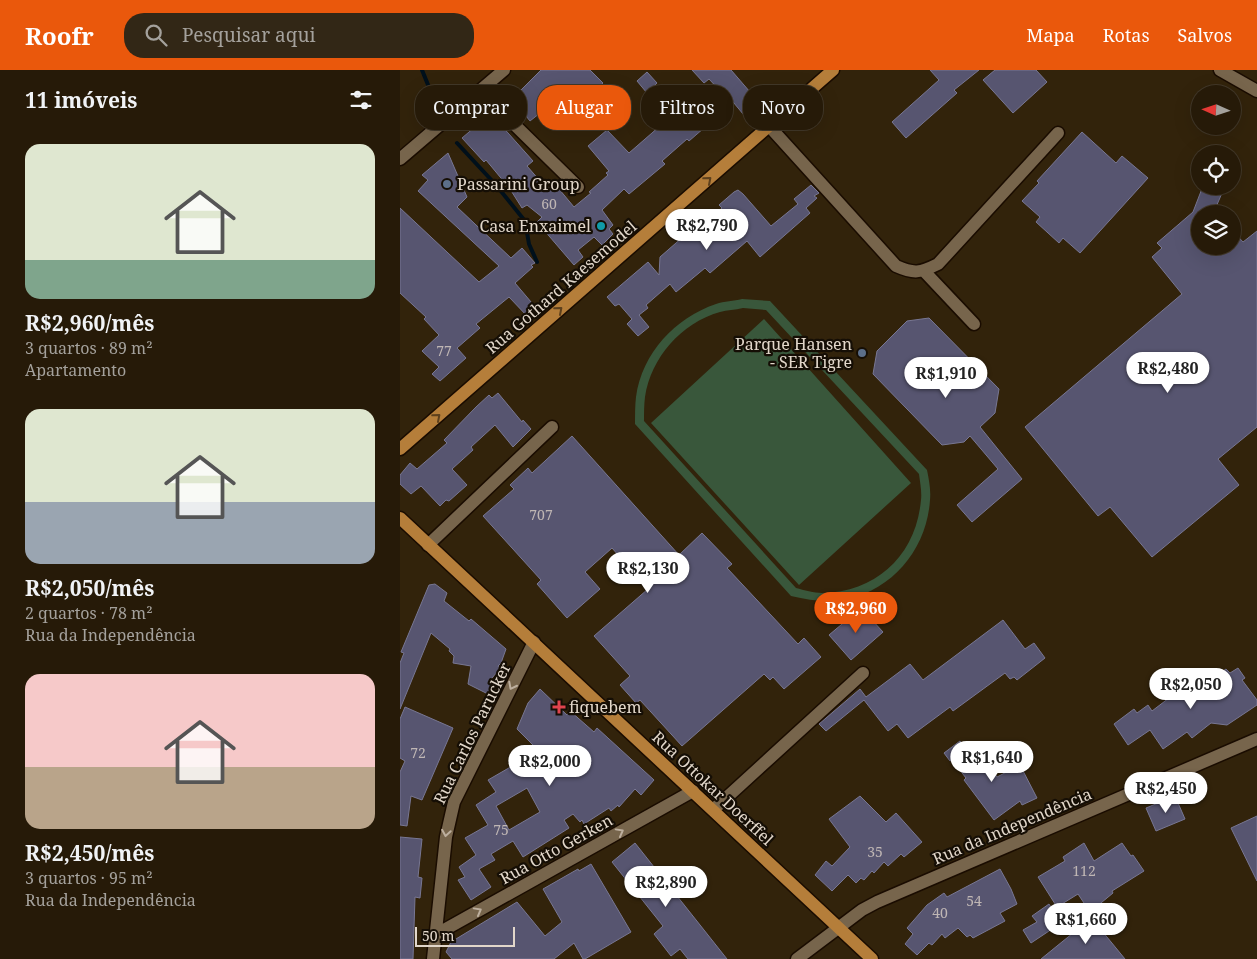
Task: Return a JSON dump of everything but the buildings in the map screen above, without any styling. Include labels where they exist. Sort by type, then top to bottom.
[{"type":"main road","name":"Rua Gothard Kaesemodel","points":[[816,85],[833,70]]},
{"type":"main road","name":"Rua Gothard Kaesemodel","points":[[400,449],[764,130]]},
{"type":"main road","name":"Rua Ottokar Doerffel","points":[[400,518],[872,959]]},
{"type":"street","points":[[487,85],[504,70]]},
{"type":"street","points":[[1220,70],[1257,91]]},
{"type":"street","points":[[400,158],[433,130]]},
{"type":"street","points":[[520,130],[578,187]]},
{"type":"street","points":[[773,130],[896,266],[910,272],[924,271],[938,264],[1058,133]]},
{"type":"street","points":[[924,271],[974,324]]},
{"type":"street","points":[[428,545],[552,427]]},
{"type":"street","name":"Rua Carlos Parucker","points":[[433,959],[446,837],[454,802],[534,642]]},
{"type":"street","points":[[713,810],[863,673]]},
{"type":"street","name":"Rua da Independência","points":[[797,959],[862,910],[1257,739]]},
{"type":"street","name":"Rua Otto Gerken","points":[[435,935],[693,791]]},
{"type":"green space","points":[[742,299],[770,301],[927,470],[930,500],[923,534],[906,563],[880,586],[865,594],[834,601],[812,600],[791,596],[635,424],[639,381],[653,352],[663,339],[687,318],[701,310],[719,303]],"holes":[[[743,308],[766,310],[919,474],[921,500],[918,520],[911,538],[902,553],[890,567],[876,578],[860,586],[842,591],[822,593],[796,588],[644,421],[644,406],[648,383],[661,356],[681,333],[693,324],[720,312]]]},
{"type":"green space","points":[[764,319],[911,483],[799,585],[651,423]]},
{"type":"waterway","points":[[422,70],[428,85]]},
{"type":"waterway","points":[[457,143],[496,185],[525,221],[529,244],[537,262]]},
{"type":"place","name":"Passarini Group","points":[[447,184]]},
{"type":"place","name":"Casa Enxaimel","points":[[601,226]]},
{"type":"place","name":"Parque Hansen - SER Tigre","points":[[862,353]]},
{"type":"place","name":"fiquebem","points":[[559,707]]}]
